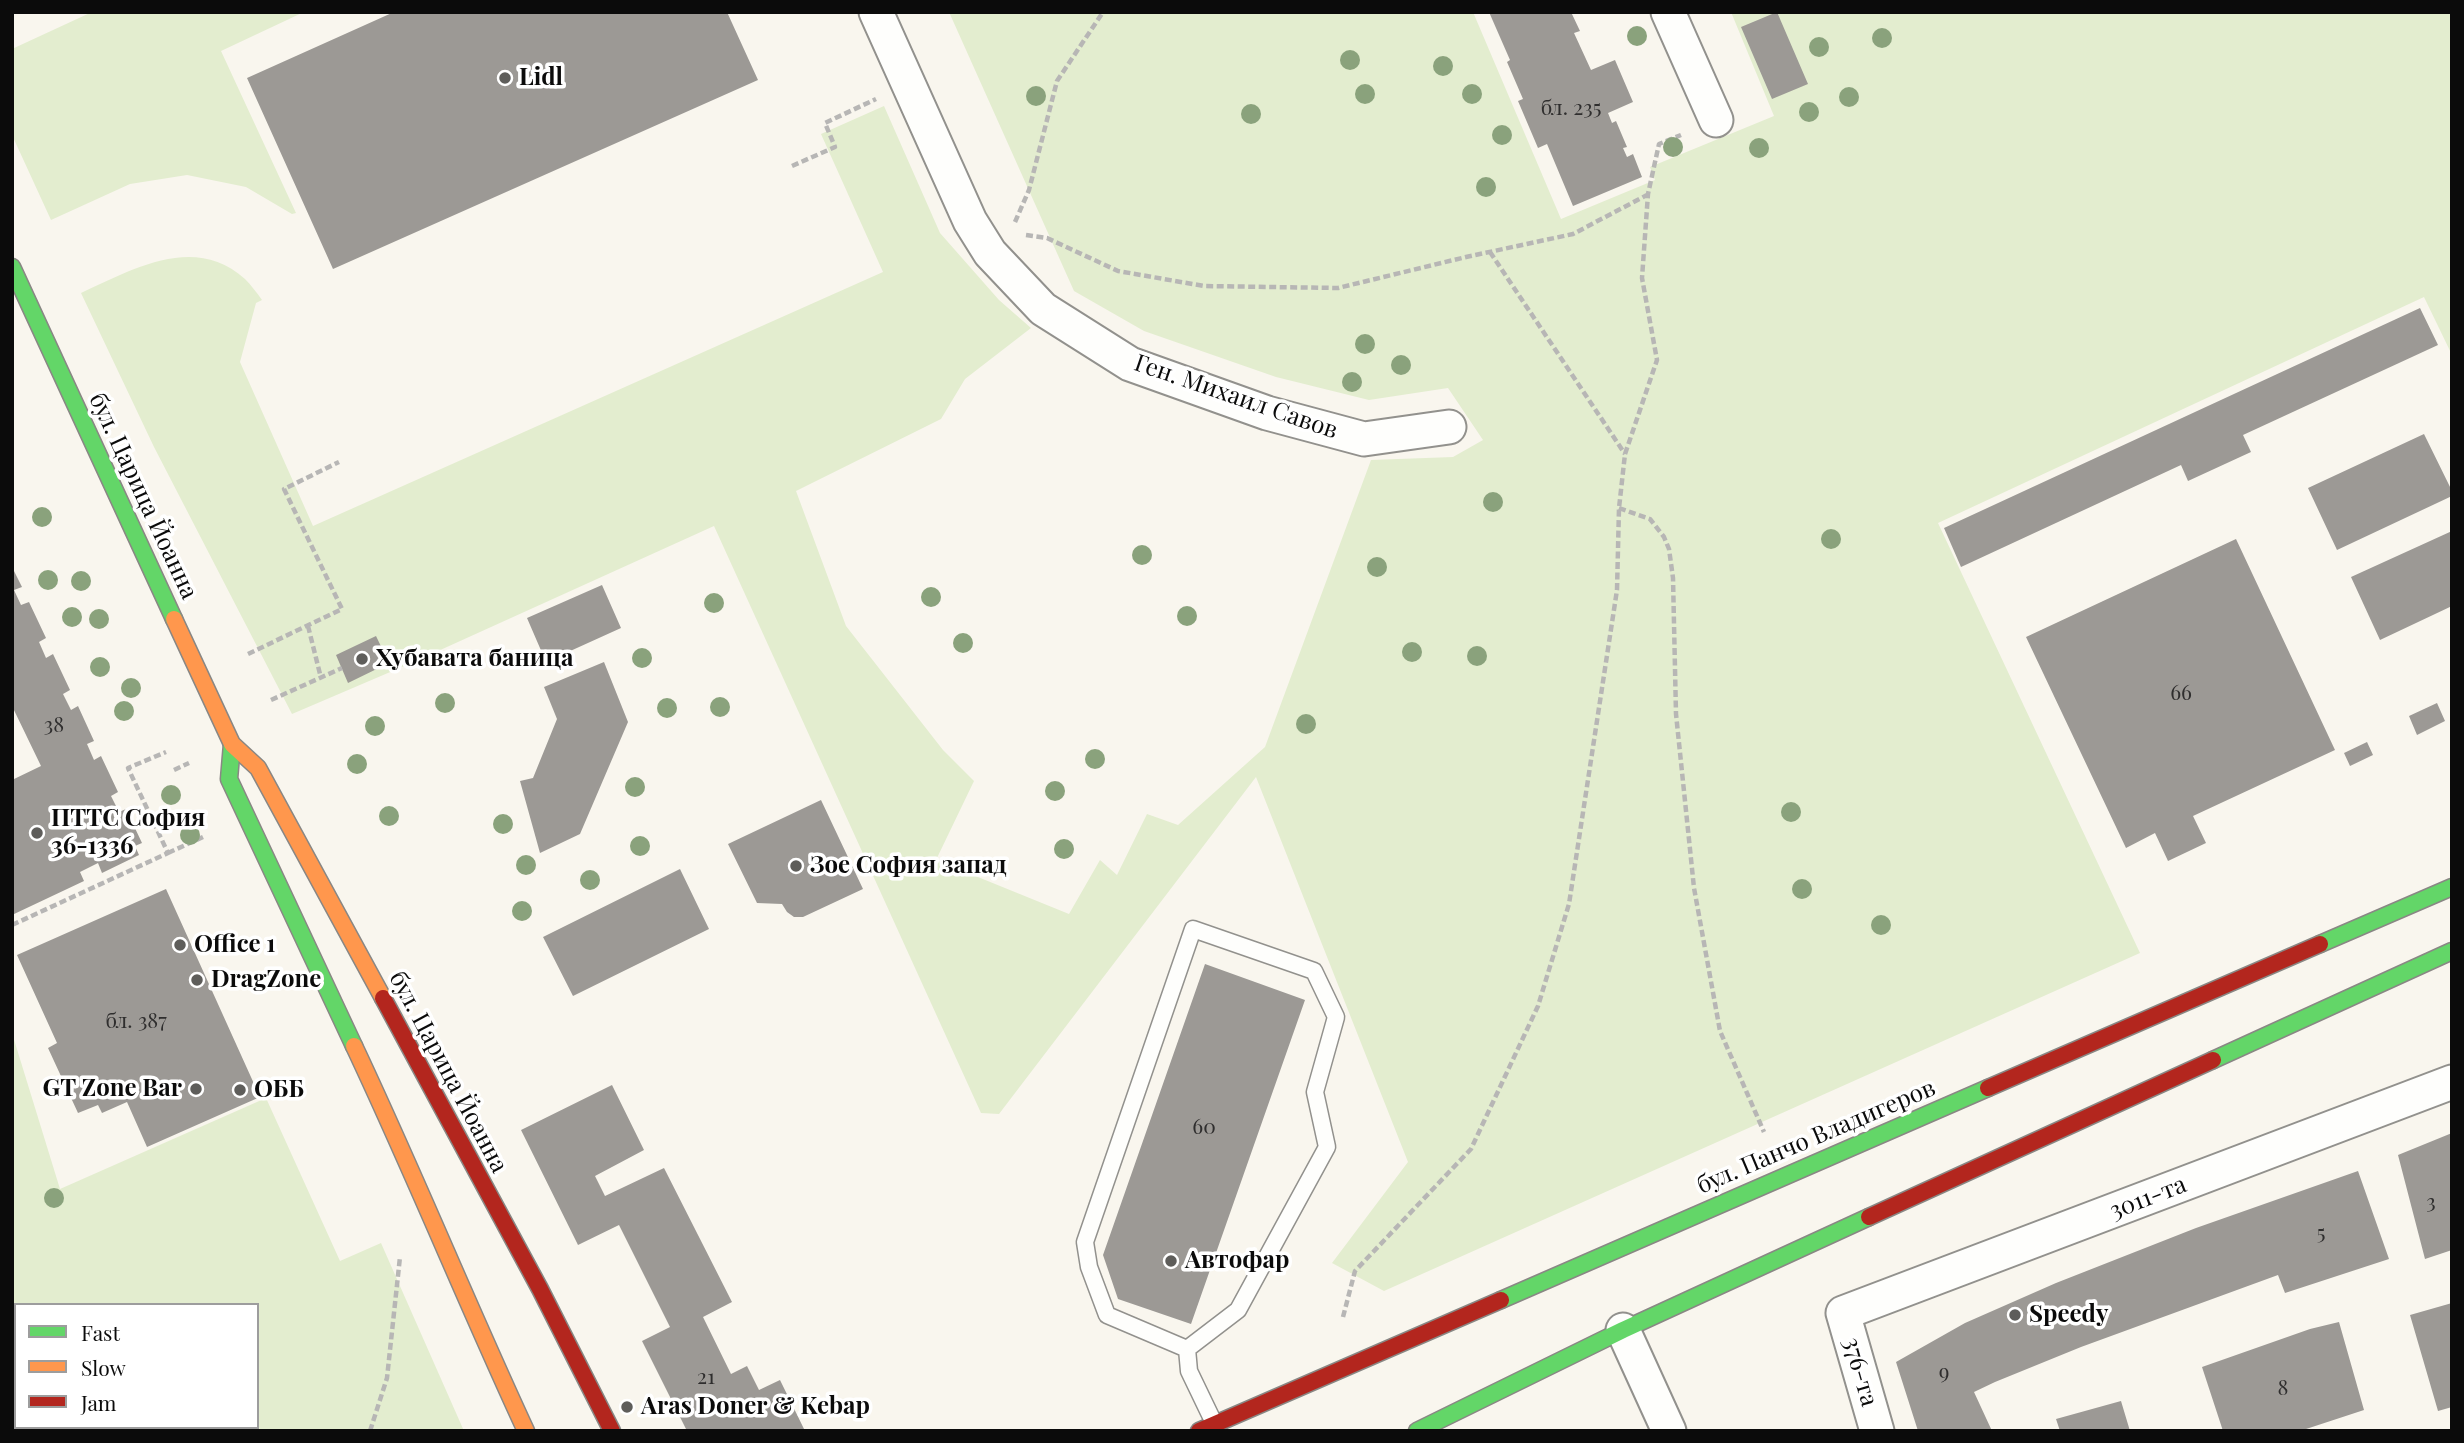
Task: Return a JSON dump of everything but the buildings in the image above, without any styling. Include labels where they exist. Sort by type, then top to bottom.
[{"type":"main road","name":"бул. Царица Йоанна","points":[[14,277],[232,744],[258,768],[534,1278],[612,1431]]},
{"type":"main road","name":"бул. Царица Йоанна","points":[[232,744],[229,779],[384,1110],[476,1324],[526,1431]]},
{"type":"main road","name":"бул. Панчо Владигеров","points":[[1199,1431],[2452,887]]},
{"type":"main road","points":[[1417,1431],[1623,1330],[2452,951]]},
{"type":"street","name":"Ген. Михаил Савов","points":[[876,12],[970,221],[1000,243],[1043,309],[1130,364],[1267,414],[1364,439],[1449,427]]},
{"type":"street","points":[[1668,12],[1716,120]]},
{"type":"street","name":"3011-та","points":[[1843,1313],[2452,1082]]},
{"type":"street","name":"376-та","points":[[1843,1313],[1877,1431]]},
{"type":"street","points":[[1623,1330],[1669,1431]]},
{"type":"lane","points":[[1193,929],[1314,971],[1336,1017],[1315,1092],[1327,1147],[1238,1310],[1187,1349],[1107,1315],[1089,1267],[1085,1241],[1193,929]]},
{"type":"lane","points":[[1187,1349],[1189,1371],[1214,1423]]},
{"type":"lane","points":[[1468,1422],[1472,1404]]},
{"type":"path","points":[[1000,243],[1029,190],[1058,81],[1098,15],[1103,12]]},
{"type":"path","points":[[792,166],[835,147],[825,123],[908,84]]},
{"type":"path","points":[[1343,1317],[1355,1271],[1471,1149],[1538,1006],[1569,904],[1617,590],[1619,508],[1625,454],[1657,360],[1642,278],[1648,194],[1659,144],[1716,120]]},
{"type":"path","points":[[1000,243],[1047,238],[1118,271],[1204,286],[1338,288],[1573,234],[1648,194]]},
{"type":"path","points":[[1490,252],[1625,454]]},
{"type":"path","points":[[248,654],[342,609],[284,489],[339,462]]},
{"type":"path","points":[[1619,508],[1650,519],[1664,537],[1669,549],[1673,578],[1676,714],[1694,888],[1720,1031],[1764,1132]]},
{"type":"path","points":[[308,625],[321,678]]},
{"type":"path","points":[[271,700],[342,668]]},
{"type":"path","points":[[166,752],[128,768],[168,853]]},
{"type":"path","points":[[174,770],[190,763]]},
{"type":"path","points":[[12,925],[205,836]]},
{"type":"path","points":[[370,1431],[387,1378],[400,1257]]},
{"type":"green space","points":[[92,12],[304,12],[221,51],[296,213],[292,214],[246,187],[187,175],[130,184],[51,220],[12,135],[12,49]]},
{"type":"green space","points":[[949,12],[1473,12],[1561,219],[1655,180],[1650,167],[1774,116],[1731,12],[2452,12],[2452,355],[2424,297],[1938,523],[2140,953],[1384,1291],[1332,1263],[1408,1162],[1256,777],[999,1114],[981,1113],[714,526],[292,714],[154,447],[81,293],[142,266],[184,257],[225,265],[245,279],[262,300],[256,303],[240,362],[313,526],[883,272],[821,134],[884,106],[940,233],[999,300],[1031,328],[965,379],[941,419],[796,491],[846,626],[943,750],[974,781],[936,860],[1069,914],[1100,860],[1117,875],[1147,814],[1178,825],[1265,747],[1371,460],[1453,457],[1483,440],[1448,388],[1369,400],[1276,377],[1144,331],[1074,291]]},
{"type":"green space","points":[[12,1033],[60,1189],[266,1098],[340,1261],[381,1243],[464,1431],[12,1431]]},
{"type":"traffic: fast","points":[[12,267],[174,619]]},
{"type":"traffic: fast","points":[[232,744],[229,779],[354,1046]]},
{"type":"traffic: fast","points":[[2320,944],[2452,887]]},
{"type":"traffic: fast","points":[[2213,1060],[2452,951]]},
{"type":"traffic: fast","points":[[1501,1300],[1988,1088]]},
{"type":"traffic: fast","points":[[1417,1431],[1623,1330],[1869,1217]]},
{"type":"traffic: slow","points":[[174,619],[232,744],[258,768],[383,998]]},
{"type":"traffic: slow","points":[[354,1046],[526,1431]]},
{"type":"traffic: jam","points":[[1988,1088],[2320,944]]},
{"type":"traffic: jam","points":[[383,998],[540,1289],[612,1431]]},
{"type":"traffic: jam","points":[[1869,1217],[2213,1060]]},
{"type":"traffic: jam","points":[[1199,1431],[1501,1300]]},
{"type":"place","name":"Lidl","points":[[505,78]]},
{"type":"place","name":"Хубавата баница","points":[[362,659]]},
{"type":"place","name":"ПТТС София 36-1336","points":[[37,833]]},
{"type":"place","name":"Зое София запад","points":[[796,866]]},
{"type":"place","name":"Office 1","points":[[180,945]]},
{"type":"place","name":"DragZone","points":[[197,980]]},
{"type":"place","name":"GT Zone Bar","points":[[196,1089]]},
{"type":"place","name":"ОББ","points":[[240,1090]]},
{"type":"place","name":"Автофар","points":[[1171,1261]]},
{"type":"place","name":"Speedy","points":[[2015,1315]]},
{"type":"place","name":"Aras Doner & Kebap","points":[[627,1407]]}]
